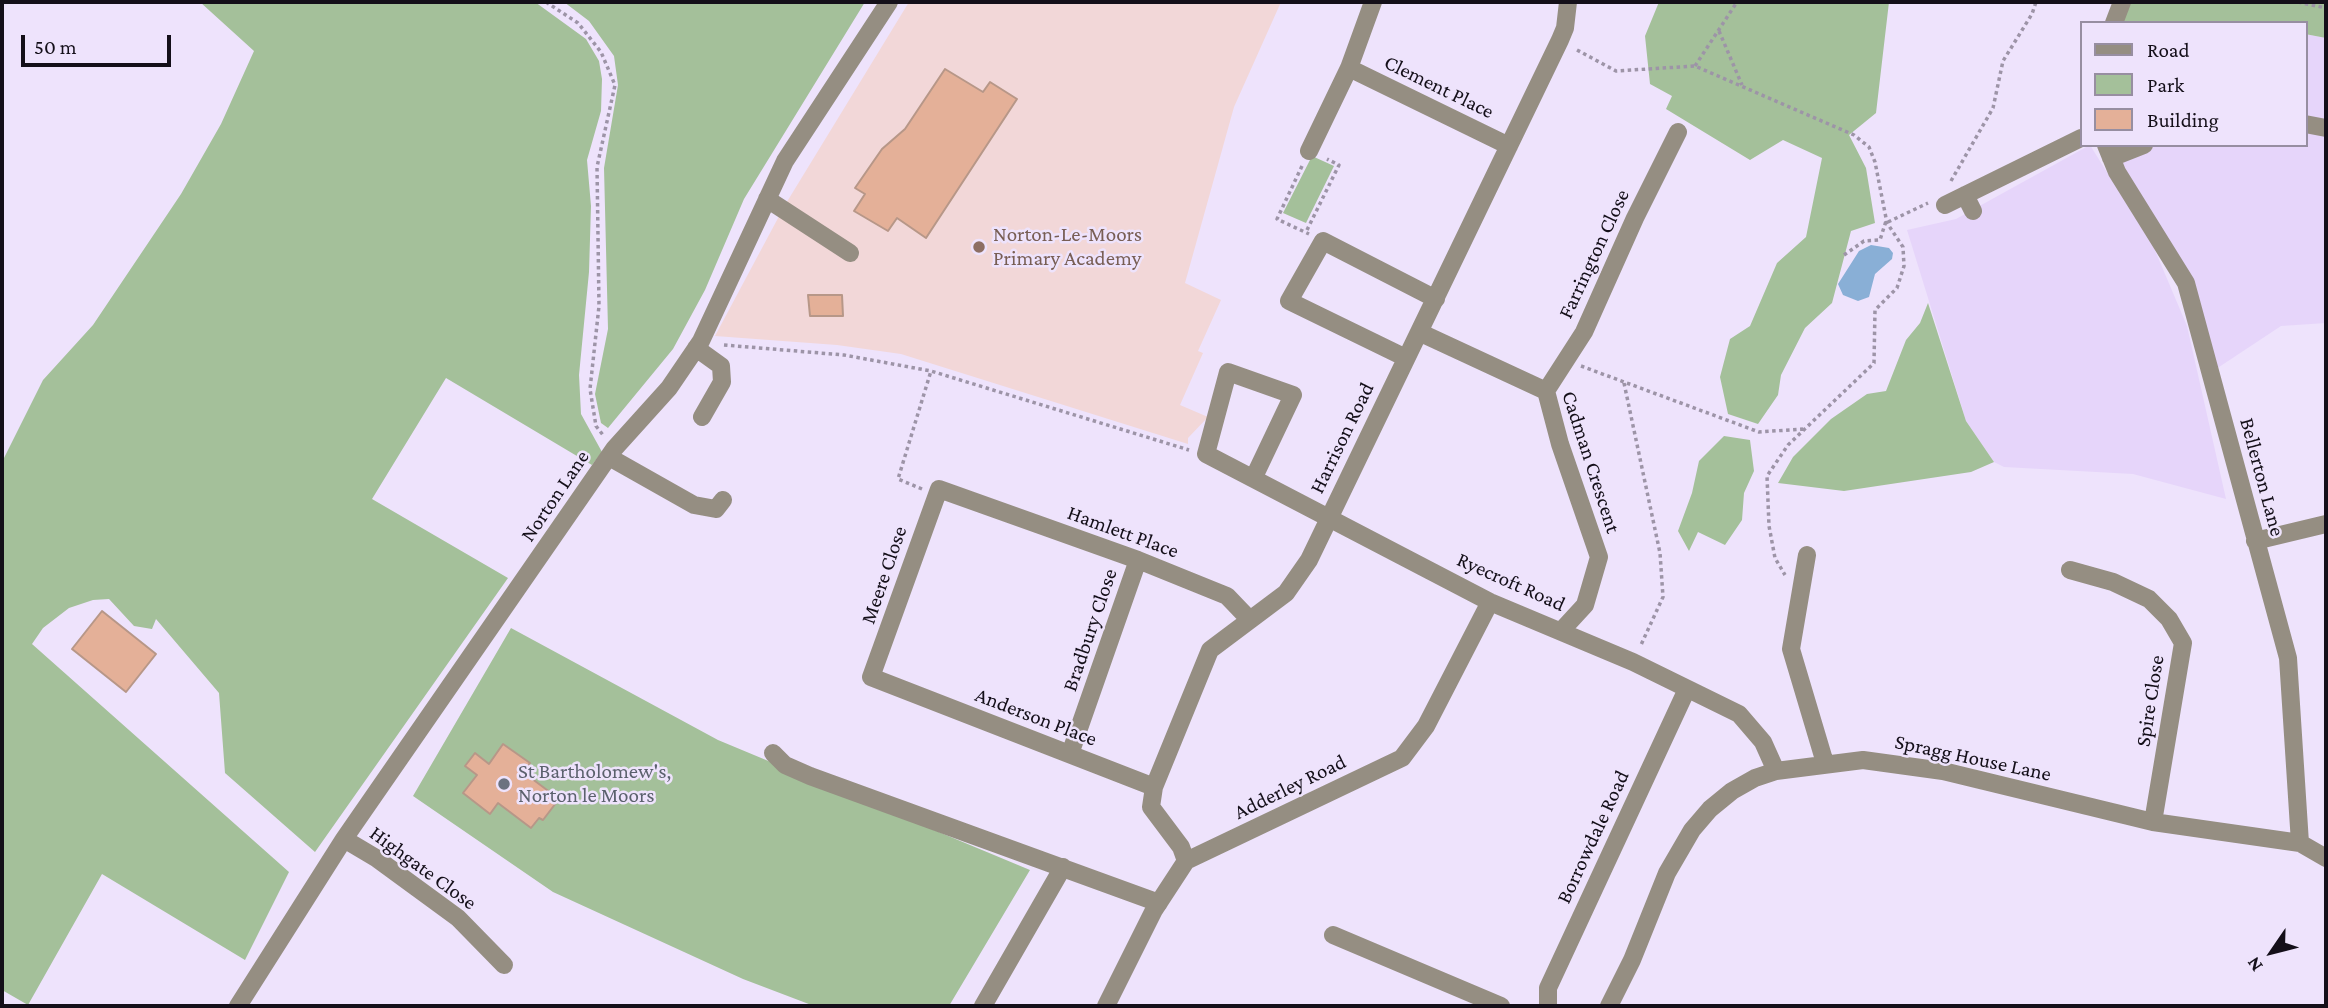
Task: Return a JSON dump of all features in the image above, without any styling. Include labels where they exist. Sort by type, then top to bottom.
[{"type":"street","name":"Norton Lane","points":[[238,1006],[344,839],[611,453],[669,388],[699,344],[785,160],[889,2]]},
{"type":"street","points":[[1309,151],[1349,68],[1373,2]]},
{"type":"street","name":"Harrison Road","points":[[1154,787],[1210,650],[1286,593],[1310,559],[1560,40],[1565,28],[1568,2]]},
{"type":"street","points":[[2115,21],[2123,2]]},
{"type":"street","name":"Clement Place","points":[[1349,68],[1509,146]]},
{"type":"street","points":[[2307,124],[2326,128]]},
{"type":"street","name":"Farrington Close","points":[[1546,391],[1584,332],[1635,218],[1678,132]]},
{"type":"street","points":[[1944,201],[1969,203],[2080,139]]},
{"type":"street","points":[[2109,151],[2132,147]]},
{"type":"street","name":"Bellerton Lane","points":[[2109,151],[2185,277],[2288,658],[2300,843]]},
{"type":"street","points":[[767,200],[850,253]]},
{"type":"street","points":[[1406,358],[1289,301],[1323,241],[1436,299]]},
{"type":"street","name":"Cadman Crescent","points":[[1421,333],[1546,391],[1560,444],[1599,556],[1585,605],[1562,630]]},
{"type":"street","points":[[699,344],[721,366],[722,382],[702,417]]},
{"type":"street","points":[[1206,454],[1228,372],[1293,395],[1254,477]]},
{"type":"street","points":[[611,453],[694,505],[716,509],[723,500]]},
{"type":"street","name":"Ryecroft Road","points":[[1206,454],[1490,602],[1562,630],[1739,714],[1763,742],[1776,771]]},
{"type":"street","name":"Hamlett Place","points":[[937,495],[939,489],[1138,560],[1227,596],[1250,620]]},
{"type":"street","name":"Meere Close","points":[[902,689],[871,677],[937,495]]},
{"type":"street","points":[[2255,541],[2326,524]]},
{"type":"street","points":[[1807,555],[1791,649],[1825,763]]},
{"type":"street","name":"Bradbury Close","points":[[1070,754],[1138,560]]},
{"type":"street","name":"Spire Close","points":[[2070,570],[2113,582],[2149,599],[2169,619],[2183,643],[2153,822]]},
{"type":"street","name":"Adderley Road","points":[[1186,861],[1402,758],[1426,726],[1490,602]]},
{"type":"street","name":"Anderson Place","points":[[902,689],[1154,787]]},
{"type":"street","name":"Borrowdale Road","points":[[1548,1006],[1548,988],[1686,689]]},
{"type":"street","points":[[773,753],[785,765],[810,776],[1159,903]]},
{"type":"street","name":"Spragg House Lane","points":[[1609,1006],[1632,960],[1667,873],[1692,830],[1710,809],[1732,791],[1755,778],[1776,771],[1863,760],[1943,771],[2153,822],[2300,843],[2326,858]]},
{"type":"street","points":[[1106,1006],[1159,903],[1186,861],[1181,847],[1151,807],[1154,787]]},
{"type":"street","name":"Highgate Close","points":[[344,839],[376,858],[458,918],[504,965]]},
{"type":"street","points":[[983,1006],[1063,867]]},
{"type":"street","points":[[1333,935],[1501,1006]]},
{"type":"path","points":[[546,2],[578,23],[601,52],[615,85],[597,167],[599,306],[590,389],[596,426],[611,453]]},
{"type":"path","points":[[1695,66],[1737,2]]},
{"type":"path","points":[[1887,221],[1944,201],[1993,108],[2003,61],[2032,14],[2036,2]]},
{"type":"path","points":[[2298,2],[2326,8]]},
{"type":"path","points":[[1719,31],[1743,87]]},
{"type":"path","points":[[1560,40],[1616,71],[1695,66],[1854,135],[1869,147],[1875,162],[1887,221],[1903,247],[1904,266],[1897,288],[1875,310],[1874,363],[1788,445],[1767,476],[1769,526],[1775,558],[1799,597]]},
{"type":"path","points":[[1306,232],[1339,165],[1309,151],[1277,219],[1323,241]]},
{"type":"path","points":[[1844,255],[1864,242],[1880,240],[1887,221]]},
{"type":"path","points":[[699,344],[844,355],[931,371],[1206,454]]},
{"type":"path","points":[[1566,360],[1759,432],[1805,429]]},
{"type":"path","points":[[931,371],[898,479],[937,495]]},
{"type":"path","points":[[1624,383],[1660,553],[1663,597],[1633,662]]},
{"type":"shaded area","name":"Norton-Le-Moors Primary Academy","points":[[909,2],[1281,2],[1234,107],[1185,283],[1221,300],[1198,351],[1203,353],[1180,405],[1208,417],[1188,438],[1188,444],[901,354],[837,345],[715,336],[785,205]]},
{"type":"shaded area","points":[[2307,34],[2326,38],[2326,323],[2281,326],[2210,373],[2185,277],[2107,147],[2307,147]]},
{"type":"shaded area","points":[[2086,147],[2091,147],[2154,248],[2187,326],[2226,499],[2133,474],[2004,467],[1994,462],[1966,421],[1907,230],[1956,219]]},
{"type":"green space","points":[[200,2],[535,2],[586,39],[599,61],[602,79],[601,111],[587,160],[591,206],[589,272],[579,375],[581,414],[602,452],[592,465],[446,378],[372,499],[508,578],[315,852],[225,773],[219,693],[156,619],[152,629],[134,626],[109,599],[93,600],[69,608],[43,628],[32,644],[289,872],[245,960],[102,874],[28,1005],[2,990],[2,462],[43,380],[93,325],[181,194],[221,124],[254,51]]},
{"type":"green space","points":[[564,2],[865,2],[744,199],[705,290],[673,349],[608,428],[601,423],[595,394],[608,329],[604,168],[618,85],[614,56],[589,21]]},
{"type":"green space","points":[[1659,2],[1889,2],[1876,113],[1849,135],[1866,168],[1875,223],[1851,231],[1832,303],[1805,328],[1781,375],[1778,395],[1758,424],[1728,414],[1720,377],[1730,339],[1750,326],[1777,263],[1806,237],[1822,158],[1783,140],[1750,160],[1666,109],[1672,96],[1650,84],[1645,36]]},
{"type":"green space","points":[[2131,2],[2326,2],[2326,38],[2307,34],[2307,21],[2123,21]]},
{"type":"green space","points":[[1312,156],[1334,166],[1306,223],[1283,213]]},
{"type":"green space","points":[[1928,303],[1966,421],[1994,462],[1971,472],[1844,491],[1778,483],[1793,457],[1831,419],[1867,394],[1886,391],[1906,340],[1920,323]]},
{"type":"green space","points":[[1724,436],[1750,440],[1754,471],[1744,493],[1742,520],[1725,545],[1698,532],[1689,551],[1678,531],[1692,493],[1699,461]]},
{"type":"green space","points":[[511,628],[718,740],[1030,870],[949,1006],[814,1006],[743,979],[553,892],[413,796]]},
{"type":"water","points":[[1871,245],[1889,248],[1893,253],[1892,259],[1875,274],[1869,297],[1858,301],[1843,295],[1838,284],[1859,251]]},
{"type":"building","points":[[945,69],[983,92],[990,82],[1017,99],[926,238],[897,218],[888,231],[854,211],[865,194],[855,188],[882,149],[905,129]]},
{"type":"building","points":[[808,295],[842,295],[843,316],[810,316]]},
{"type":"building","points":[[102,611],[156,654],[126,692],[72,649]]},
{"type":"building","name":"St Bartholomew's, Norton le Moors","points":[[503,744],[530,763],[523,772],[559,799],[543,820],[539,818],[531,828],[498,803],[490,814],[463,793],[477,775],[465,766],[475,753],[489,764]]},
{"type":"place","name":"Norton-Le-Moors Primary Academy","points":[[979,247]]},
{"type":"place","name":"St Bartholomew's, Norton le Moors","points":[[504,784]]}]
